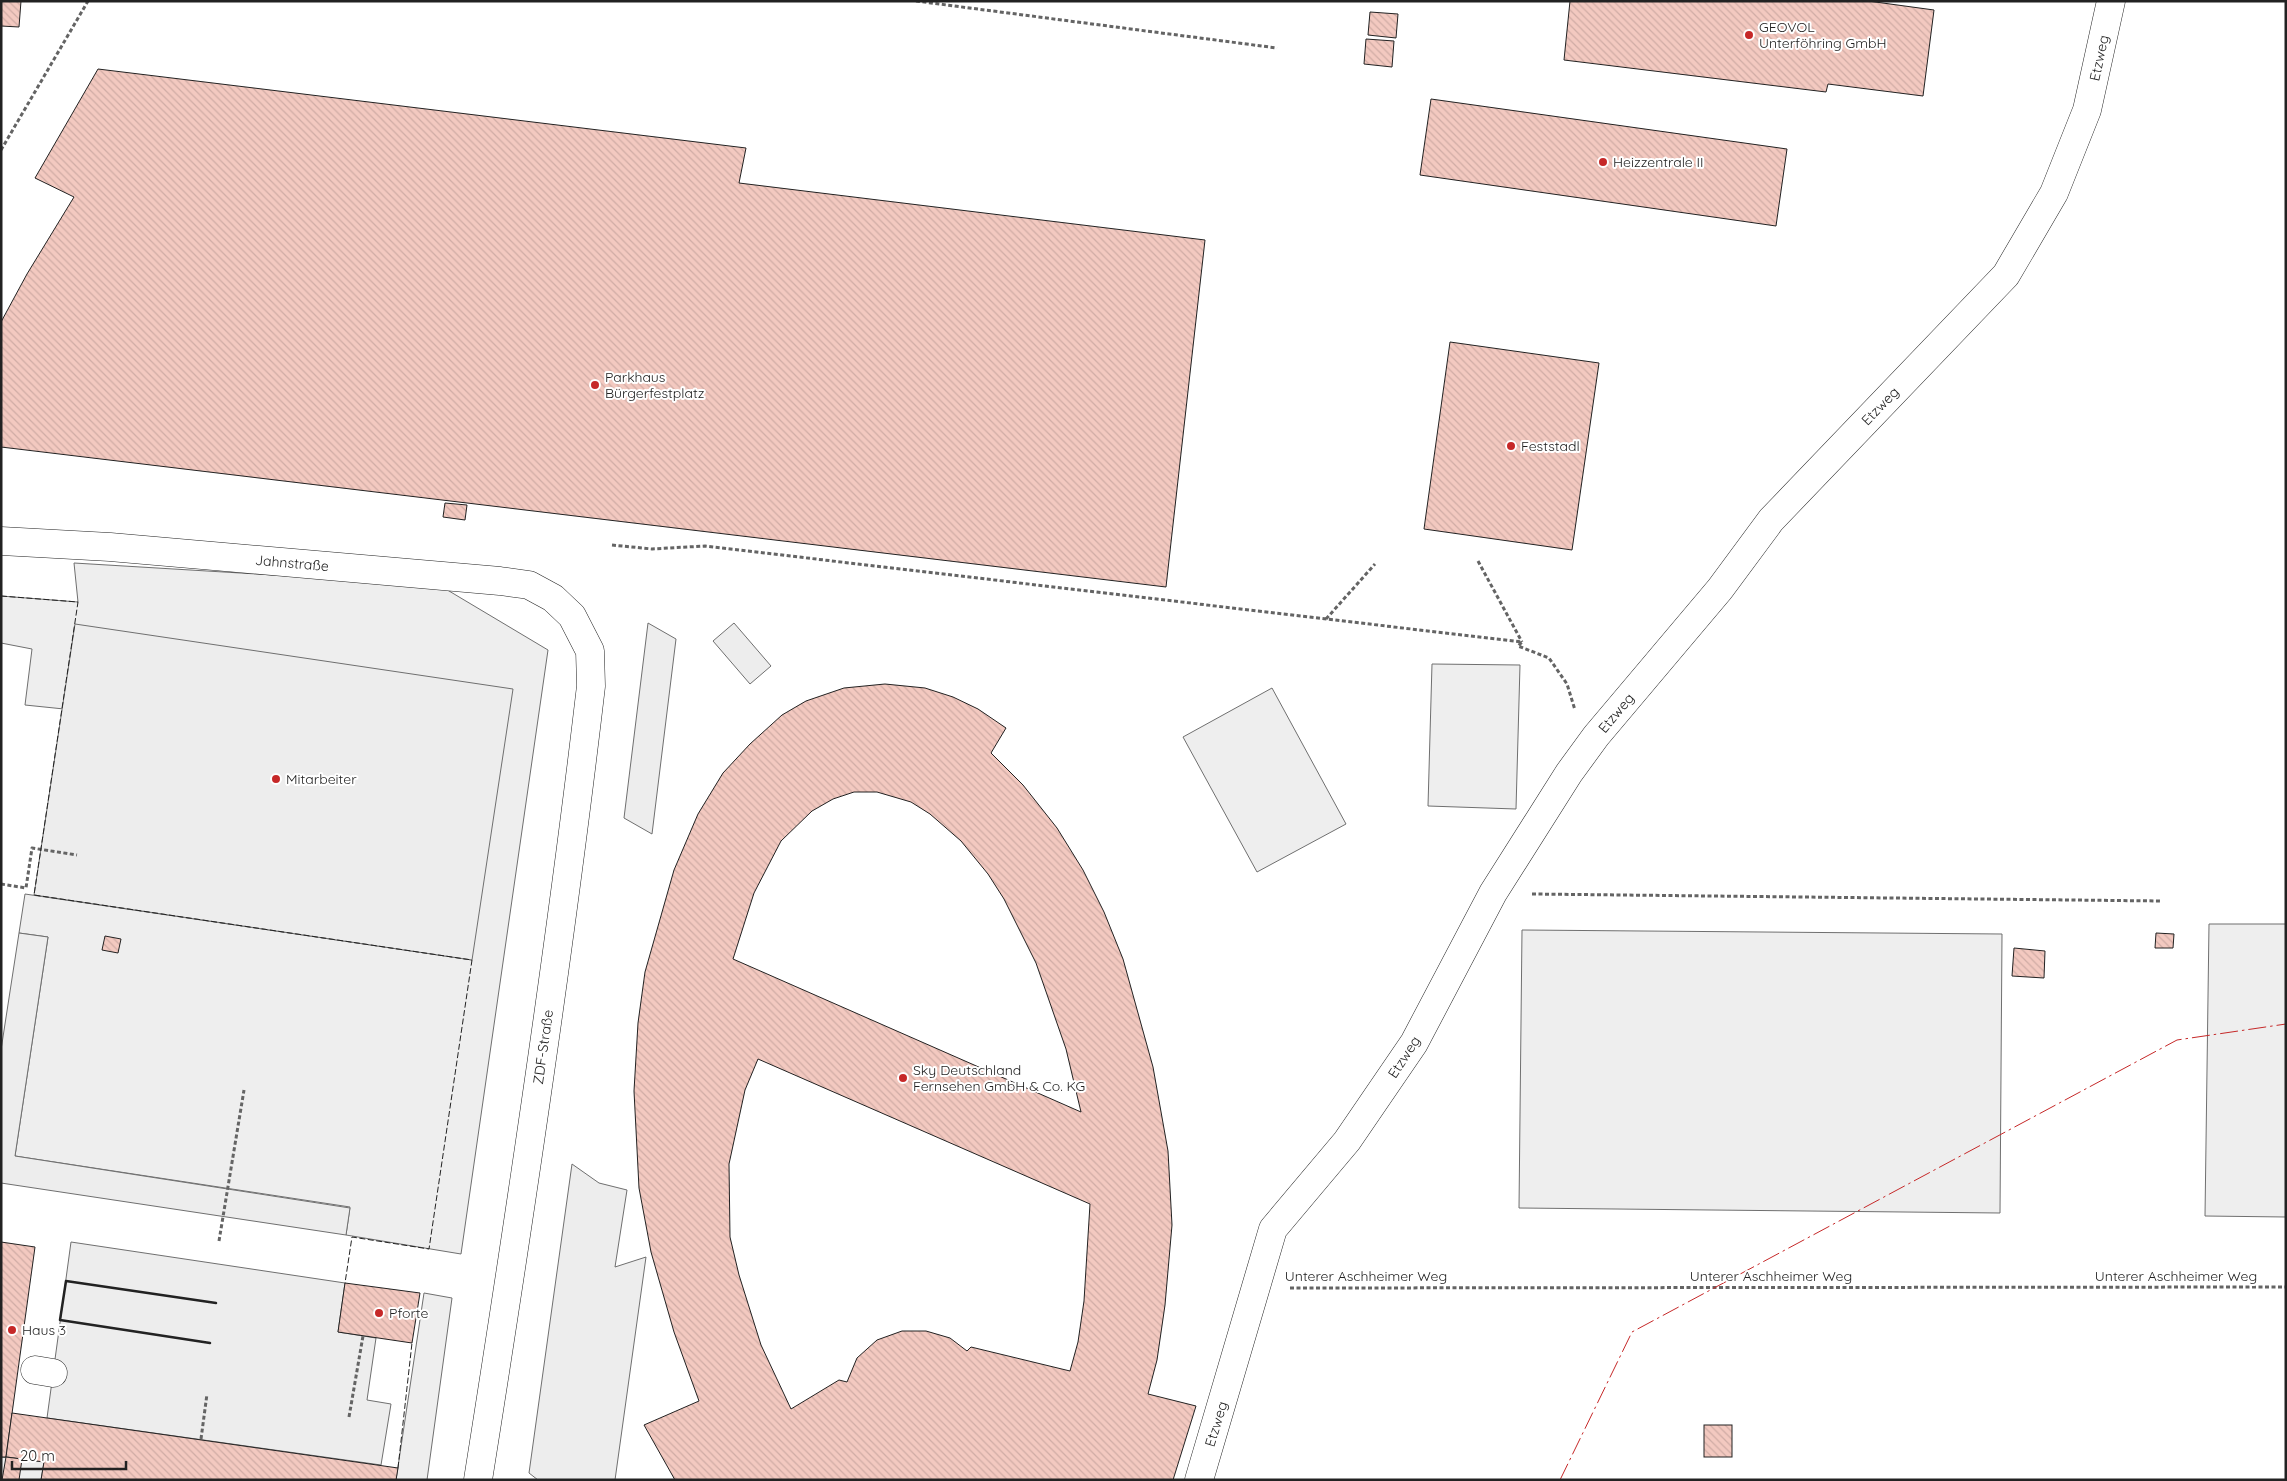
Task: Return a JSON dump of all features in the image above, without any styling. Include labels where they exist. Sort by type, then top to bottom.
[{"type":"street","name":"Etzweg","points":[[1199,1480],[1273,1229],[1347,1141],[1414,1044],[1493,893],[1596,736],[1720,589],[1771,520],[2006,275],[2054,193],[2087,110],[2111,1]]},
{"type":"street","name":"Jahnstraße","points":[[1,541],[110,547],[500,581],[529,585],[553,598],[572,616]]},
{"type":"street","name":"ZDF-Straße","points":[[478,1480],[510,1284],[591,686],[590,651],[572,616]]},
{"type":"path","points":[[1,150],[88,1]]},
{"type":"path","points":[[916,1],[1277,48]]},
{"type":"path","points":[[612,545],[652,549],[705,546],[1522,642]]},
{"type":"path","points":[[1478,561],[1522,642]]},
{"type":"path","points":[[1326,619],[1375,564]]},
{"type":"path","points":[[1522,642],[1518,646],[1549,658],[1566,684],[1575,711],[1596,736]]},
{"type":"path","points":[[1,884],[26,888],[32,848],[77,855]]},
{"type":"path","points":[[1493,893],[2161,902]]},
{"type":"path","points":[[219,1241],[244,1090]]},
{"type":"path","name":"Unterer Aschheimer Weg","points":[[1256,1288],[2286,1287]]},
{"type":"path","points":[[349,1417],[363,1336]]},
{"type":"path","points":[[201,1439],[207,1394]]},
{"type":"shaded area","points":[[74,563],[439,585],[548,650],[461,1254],[346,1235],[350,1207],[15,1156],[48,937],[19,933],[25,894],[472,960],[108,630],[75,625],[64,709],[25,705],[32,649],[1,643],[1,596],[78,602]]},
{"type":"shaded area","points":[[648,623],[676,639],[652,834],[624,818]]},
{"type":"shaded area","points":[[734,623],[771,666],[750,684],[713,641]]},
{"type":"shaded area","name":"Mitarbeiter","points":[[75,624],[513,689],[472,960],[34,895]]},
{"type":"shaded area","points":[[1432,664],[1520,665],[1516,809],[1428,806]]},
{"type":"shaded area","points":[[1272,688],[1346,824],[1257,872],[1183,737]]},
{"type":"shaded area","points":[[2209,924],[2286,924],[2286,1217],[2205,1216]]},
{"type":"shaded area","points":[[1522,930],[2002,934],[2000,1213],[1519,1208]]},
{"type":"shaded area","points":[[19,933],[48,937],[15,1156],[350,1208],[346,1235],[1,1183],[1,1050]]},
{"type":"shaded area","points":[[572,1164],[599,1183],[627,1190],[615,1267],[646,1257],[615,1480],[538,1480],[529,1473]]},
{"type":"shaded area","points":[[71,1242],[345,1283],[338,1332],[376,1338],[367,1400],[391,1404],[381,1465],[47,1418]]},
{"type":"shaded area","points":[[424,1293],[452,1298],[427,1480],[396,1480]]},
{"type":"shaded area","points":[[1,1457],[44,1462],[41,1480],[1,1480]]},
{"type":"building","points":[[1,1],[21,1],[19,27],[1,26]]},
{"type":"building","name":"GEOVOL Unterföhring GmbH","points":[[1570,1],[1868,1],[1934,10],[1923,96],[1828,84],[1826,92],[1564,60]]},
{"type":"building","points":[[1370,12],[1398,14],[1396,38],[1368,35]]},
{"type":"building","points":[[1366,39],[1394,41],[1392,67],[1364,64]]},
{"type":"building","name":"Parkhaus Bürgerfestplatz","points":[[98,69],[746,148],[739,183],[1205,240],[1166,587],[1,447],[1,322],[27,274],[74,197],[35,178]]},
{"type":"building","name":"Heizzentrale II","points":[[1431,99],[1787,149],[1776,226],[1420,175]]},
{"type":"building","name":"Feststadl","points":[[1450,342],[1599,363],[1572,550],[1424,529]]},
{"type":"building","points":[[445,503],[467,505],[465,520],[443,517]]},
{"type":"building","name":"Sky Deutschland Fernsehen GmbH & Co. KG","points":[[885,684],[925,688],[953,697],[978,709],[1006,728],[991,753],[1023,785],[1057,828],[1083,870],[1104,912],[1123,959],[1153,1067],[1168,1151],[1172,1225],[1165,1305],[1157,1360],[1148,1394],[1196,1406],[1173,1480],[675,1480],[644,1425],[699,1401],[674,1332],[651,1252],[639,1188],[634,1091],[638,1023],[645,972],[674,870],[698,814],[723,773],[750,744],[782,715],[806,701],[844,688]],"holes":[[[854,792],[877,792],[911,802],[930,814],[961,841],[988,874],[1004,899],[1036,963],[1066,1049],[1081,1112],[733,959],[754,893],[781,841],[812,811],[833,799]],[[758,1059],[1090,1204],[1084,1301],[1078,1342],[1070,1371],[971,1347],[967,1351],[950,1338],[926,1331],[902,1331],[877,1340],[857,1358],[847,1382],[839,1380],[791,1409],[761,1345],[739,1275],[730,1237],[729,1164],[745,1090]]]},
{"type":"building","points":[[2156,933],[2174,934],[2173,948],[2155,948]]},
{"type":"building","points":[[105,936],[121,939],[118,953],[102,950]]},
{"type":"building","points":[[2014,948],[2045,951],[2044,978],[2012,976]]},
{"type":"building","name":"Haus 3","points":[[1,1242],[35,1247],[6,1457],[1,1457]]},
{"type":"building","name":"Pforte","points":[[345,1283],[420,1293],[412,1343],[338,1332]]},
{"type":"building","points":[[12,1413],[398,1468],[396,1480],[41,1480],[44,1462],[6,1457]]},
{"type":"building","points":[[1704,1425],[1732,1425],[1732,1457],[1704,1457]]},
{"type":"building","points":[[6,1457],[22,1459],[19,1480],[2,1480]]},
{"type":"fence","points":[[1,596],[78,602],[34,895],[472,960],[429,1249],[352,1237],[345,1283]]},
{"type":"fence","points":[[398,1468],[412,1343]]},
{"type":"wall","points":[[210,1343],[60,1320],[66,1281],[216,1303]]},
{"type":"power","points":[[1560,1480],[1632,1332],[2177,1040],[2286,1024]]},
{"type":"place","name":"GEOVOL Unterföhring GmbH","points":[[1749,35]]},
{"type":"place","name":"Heizzentrale II","points":[[1603,162]]},
{"type":"place","name":"Parkhaus Bürgerfestplatz","points":[[595,385]]},
{"type":"place","name":"Feststadl","points":[[1511,446]]},
{"type":"place","name":"Mitarbeiter","points":[[276,779]]},
{"type":"place","name":"Sky Deutschland Fernsehen GmbH & Co. KG","points":[[903,1078]]},
{"type":"place","name":"Pforte","points":[[379,1313]]},
{"type":"place","name":"Haus 3","points":[[12,1330]]}]
